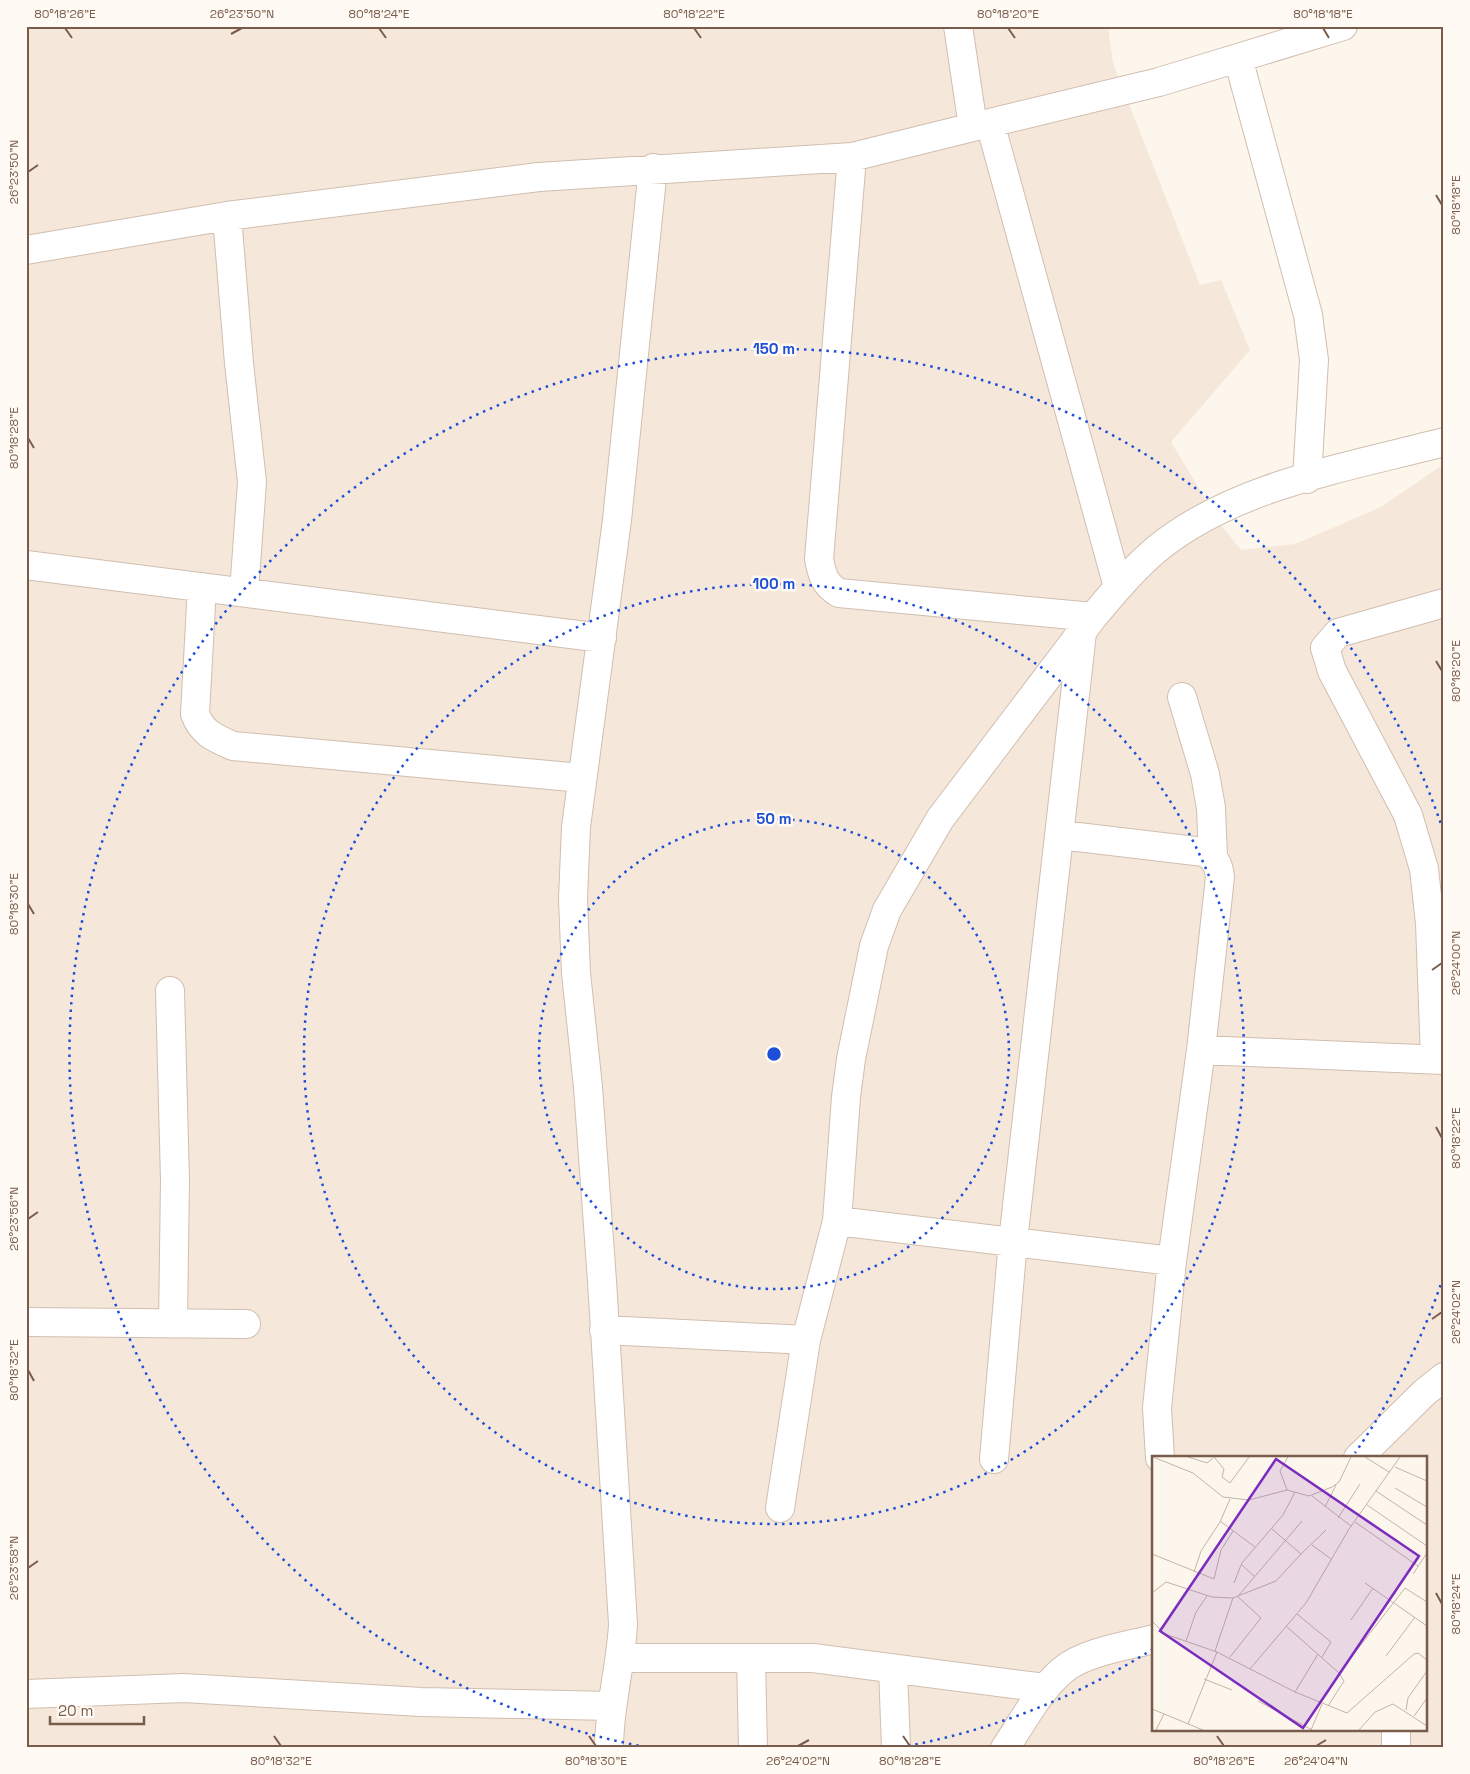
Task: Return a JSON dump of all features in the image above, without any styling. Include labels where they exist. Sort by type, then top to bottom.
[{"type":"street","points":[[958,26],[982,125],[1118,587]]},
{"type":"street","points":[[26,250],[227,216],[540,177],[653,168],[852,157],[1159,82],[1343,26]]},
{"type":"street","points":[[1238,58],[1308,315],[1314,360],[1307,479]]},
{"type":"street","points":[[852,157],[820,559],[822,574],[829,587],[839,593],[1087,625]]},
{"type":"street","points":[[609,1748],[611,1706],[621,1658],[622,1624],[588,1087],[576,973],[573,898],[576,827],[617,520],[653,168]]},
{"type":"street","points":[[227,216],[239,363],[252,482],[244,592]]},
{"type":"street","points":[[780,1508],[806,1340],[837,1220],[850,1059],[874,946],[887,910],[940,819],[1087,625],[1118,587],[1159,548],[1202,520],[1267,489],[1444,442]]},
{"type":"street","points":[[26,566],[602,638]]},
{"type":"street","points":[[202,587],[195,714],[199,724],[210,736],[233,746],[582,778]]},
{"type":"street","points":[[1201,1050],[1439,1059],[1430,923],[1424,868],[1408,815],[1332,671],[1325,648],[1338,633],[1444,603]]},
{"type":"street","points":[[994,1459],[1013,1241],[1060,835],[1087,625]]},
{"type":"street","points":[[1160,1456],[1157,1408],[1172,1261],[1201,1050],[1220,877],[1219,867],[1213,857],[1212,808],[1205,774],[1182,697]]},
{"type":"street","points":[[1060,835],[1204,852],[1213,857]]},
{"type":"street","points":[[170,991],[175,1180],[173,1324]]},
{"type":"street","points":[[837,1220],[1172,1261]]},
{"type":"street","points":[[26,1322],[246,1324]]},
{"type":"street","points":[[604,1330],[806,1340]]},
{"type":"street","points":[[1360,1456],[1425,1392],[1444,1377]]},
{"type":"street","points":[[1005,1748],[1045,1688],[1064,1669],[1083,1659],[1152,1640]]},
{"type":"street","points":[[621,1658],[813,1658],[1045,1688]]},
{"type":"street","points":[[751,1658],[753,1748]]},
{"type":"street","points":[[893,1668],[896,1748]]},
{"type":"street","points":[[26,1694],[184,1688],[421,1702],[611,1706]]},
{"type":"street","points":[[1396,1732],[1396,1748]]},
{"type":"shaded area","points":[[26,26],[1108,26],[1113,63],[1200,285],[1221,280],[1250,350],[1171,442],[1221,525],[1241,550],[1295,544],[1381,507],[1444,464],[1444,1748],[26,1748]]}]
